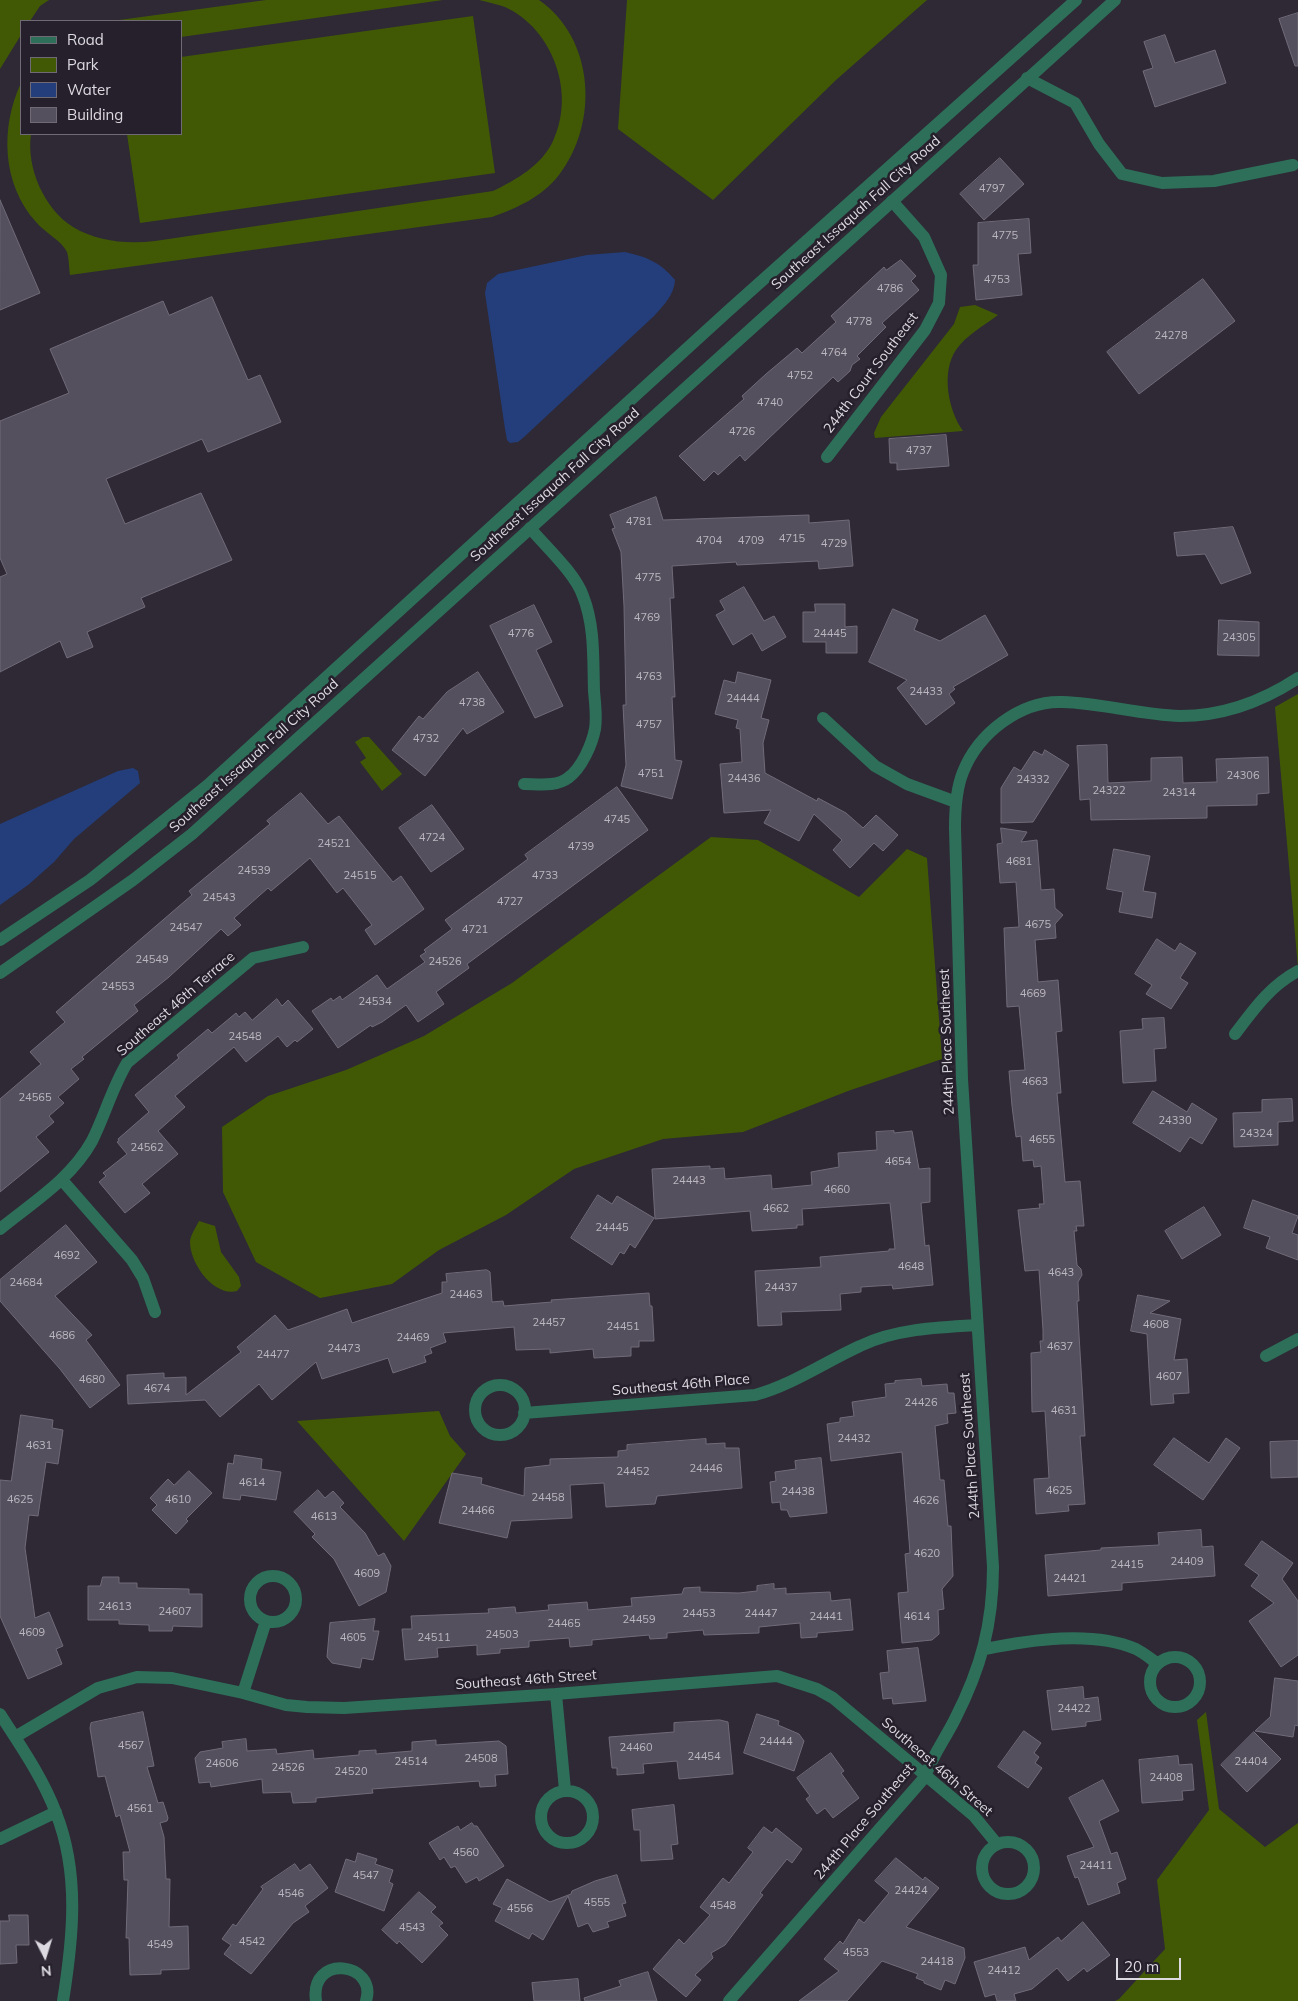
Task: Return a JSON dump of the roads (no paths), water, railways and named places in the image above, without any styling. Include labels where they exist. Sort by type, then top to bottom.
[{"type":"street","name":"Southeast Issaquah Fall City Road","points":[[0,940],[97,874],[208,785],[734,305],[1076,0]]},
{"type":"street","name":"Southeast Issaquah Fall City Road","points":[[0,973],[133,880],[192,834],[1115,0]]},
{"type":"street","points":[[1027,78],[1074,103],[1099,144],[1122,174],[1162,183],[1214,182],[1293,165]]},
{"type":"street","name":"244th Court Southeast","points":[[827,457],[925,330],[939,303],[942,276],[924,237],[892,201]]},
{"type":"street","points":[[524,784],[552,784],[568,778],[581,763],[592,741],[596,726],[592,637],[583,595],[577,584],[530,528]]},
{"type":"street","name":"244th Place Southeast","points":[[729,2001],[925,1777],[932,1756],[965,1699],[985,1649],[992,1608],[993,1567],[962,1079],[955,828],[956,802],[962,773],[974,749],[988,733],[1011,716],[1033,706],[1060,702],[1088,703],[1130,711],[1181,716],[1218,712],[1255,702],[1298,678]]},
{"type":"street","points":[[823,718],[875,766],[907,784],[956,802]]},
{"type":"street","name":"Southeast 46th Terrace","points":[[0,1229],[62,1180],[80,1160],[92,1140],[117,1079],[127,1063],[253,958],[303,947]]},
{"type":"street","points":[[1235,1034],[1261,1000],[1282,980],[1298,971]]},
{"type":"street","points":[[62,1180],[132,1260],[143,1278],[155,1312]]},
{"type":"street","name":"Southeast 46th Place","points":[[524,1413],[755,1395],[775,1389],[862,1344],[920,1331],[977,1325]]},
{"type":"street","points":[[1266,1356],[1298,1339]]},
{"type":"street","points":[[244,1693],[266,1621]]},
{"type":"street","points":[[985,1649],[1031,1640],[1095,1640],[1138,1650],[1158,1664]]},
{"type":"street","name":"Southeast 46th Street","points":[[14,1737],[98,1688],[137,1677],[172,1678],[244,1693],[286,1705],[323,1708],[556,1694],[761,1677],[791,1679],[817,1689],[833,1698],[925,1777],[974,1816],[997,1844]]},
{"type":"street","points":[[556,1694],[565,1790]]},
{"type":"street","points":[[0,1714],[56,1812],[66,1844],[73,1895],[70,1953],[63,2001]]},
{"type":"street","points":[[565,1790],[582,1795],[589,1802],[594,1819],[586,1836],[570,1844],[552,1839],[541,1824],[540,1815],[548,1798],[565,1790]]},
{"type":"street","points":[[0,1839],[56,1812]]},
{"type":"street","points":[[1015,1843],[1023,1847],[1034,1862],[1031,1880],[1018,1892],[1000,1893],[986,1883],[982,1865],[984,1857],[997,1844],[1015,1843]]},
{"type":"street","points":[[316,2001],[318,1982],[323,1975],[340,1968],[349,1969],[363,1979],[367,1987],[366,2001]]},
{"type":"water","points":[[625,252],[653,261],[664,269],[675,280],[671,295],[654,316],[524,437],[518,442],[510,443],[507,440],[505,429],[485,293],[487,283],[498,274],[587,255]]},
{"type":"water","points":[[133,768],[138,771],[140,783],[74,839],[54,862],[28,885],[0,905],[0,824],[118,771]]}]
